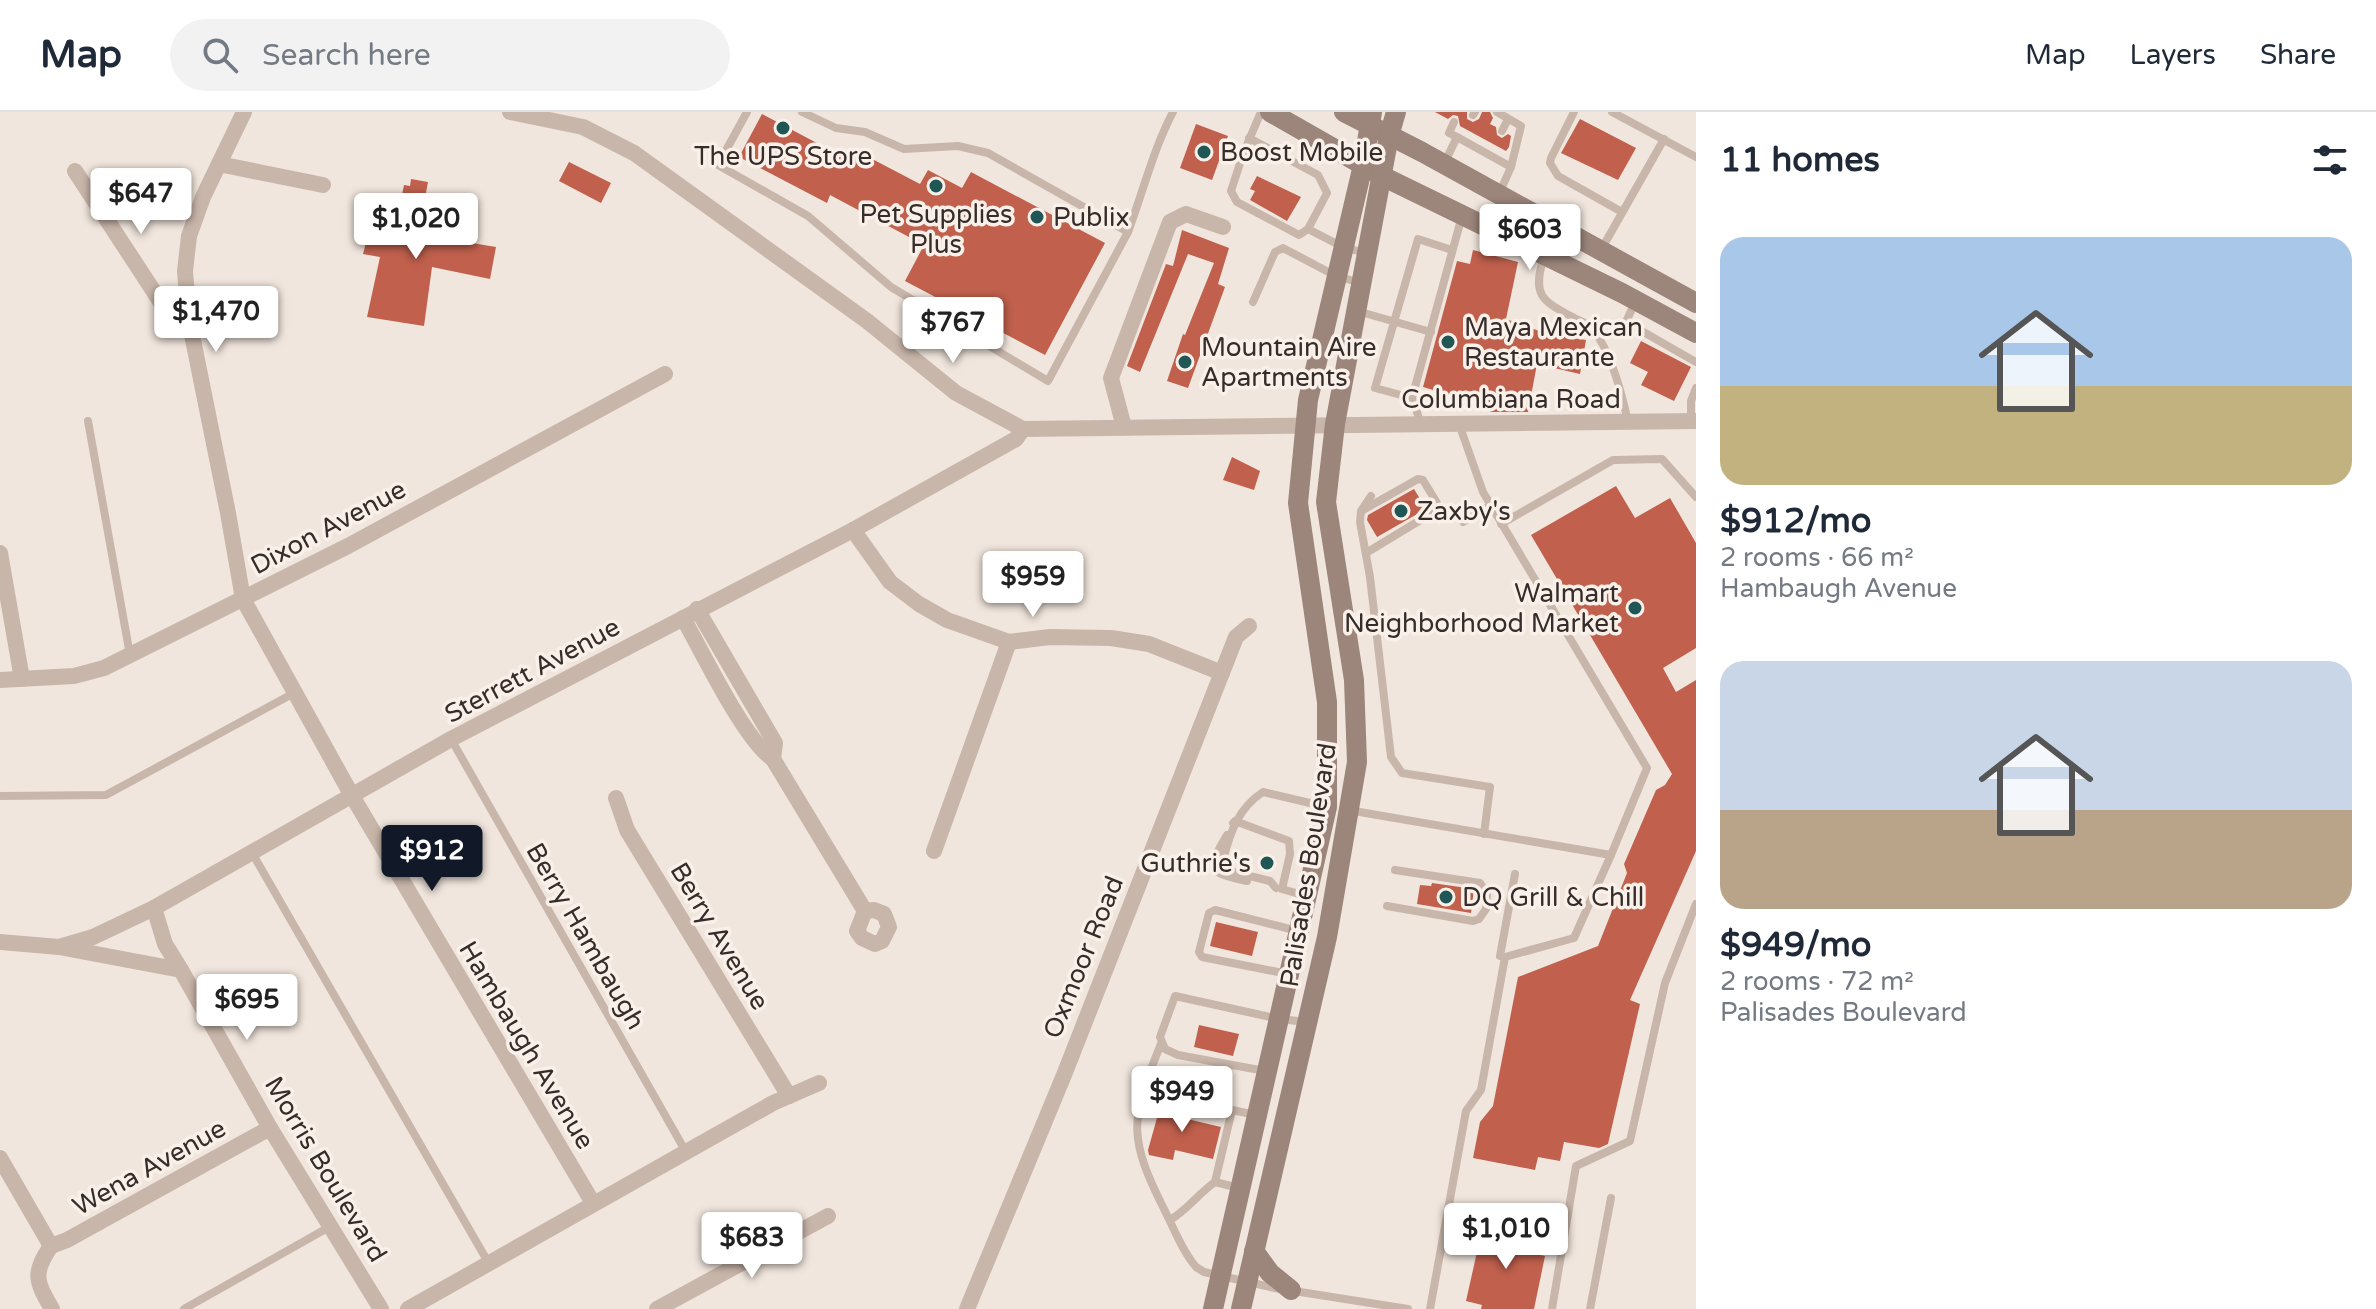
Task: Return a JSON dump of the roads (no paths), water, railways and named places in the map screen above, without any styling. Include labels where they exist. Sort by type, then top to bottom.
[{"type":"main road","points":[[1270,112],[1382,176],[1636,300],[1696,333]]},
{"type":"main road","points":[[1344,112],[1370,119],[1389,136],[1696,303]]},
{"type":"main road","points":[[1335,424],[1396,112]]},
{"type":"main road","points":[[1304,424],[1363,165],[1370,119]]},
{"type":"main road","name":"Palisades Boulevard","points":[[1213,1309],[1327,807],[1327,702],[1298,503],[1304,424]]},
{"type":"main road","name":"Palisades Boulevard","points":[[1241,1309],[1327,937],[1357,762],[1354,680],[1326,502],[1335,424]]},
{"type":"main road","points":[[1254,1251],[1270,1273],[1291,1290]]},
{"type":"street","name":"Hambaugh Avenue","points":[[244,112],[203,197],[189,236],[185,271],[189,320],[243,599],[351,794],[593,1203]]},
{"type":"street","name":"Columbiana Road","points":[[510,112],[583,127],[634,153],[867,321],[956,393],[1023,429],[1304,424],[1694,424]]},
{"type":"street","points":[[219,164],[323,185]]},
{"type":"street","points":[[75,171],[162,304],[189,320]]},
{"type":"street","points":[[1124,427],[1111,378],[1170,222],[1186,214],[1223,227]]},
{"type":"street","name":"Dixon Avenue","points":[[0,680],[74,676],[104,668],[348,546],[665,374]]},
{"type":"street","name":"Sterrett Avenue","points":[[59,947],[93,937],[154,908],[451,739],[853,530],[1016,439],[1023,429]]},
{"type":"street","points":[[853,530],[890,582],[947,620],[1009,642],[1050,637],[1111,638],[1149,644],[1222,673]]},
{"type":"street","points":[[0,553],[22,679]]},
{"type":"street","points":[[690,613],[740,701],[775,743],[773,759],[865,911]]},
{"type":"street","name":"Oxmoor Road","points":[[967,1309],[1064,1075],[1236,637],[1249,626]]},
{"type":"street","points":[[934,851],[1009,642]]},
{"type":"street","name":"Berry Avenue","points":[[616,798],[627,830],[789,1096]]},
{"type":"street","name":"Morris Boulevard","points":[[154,908],[165,944],[270,1128],[381,1309]]},
{"type":"street","points":[[0,942],[59,947],[181,970]]},
{"type":"street","points":[[408,1309],[593,1203],[789,1096],[819,1083]]},
{"type":"street","name":"Wena Avenue","points":[[51,1246],[270,1128]]},
{"type":"street","points":[[0,1158],[51,1246],[38,1264],[38,1284],[52,1309]]},
{"type":"street","points":[[657,1309],[828,1216]]},
{"type":"lane","points":[[747,112],[718,165],[808,216],[891,287],[1048,381],[1128,232],[1152,167],[1158,140],[1173,112]]},
{"type":"lane","points":[[1249,138],[1322,180],[1327,193],[1308,229],[1299,235],[1237,202],[1231,191],[1249,138],[1261,112]]},
{"type":"lane","points":[[1497,112],[1521,126],[1511,167],[1499,194]]},
{"type":"lane","points":[[1574,112],[1551,158],[1553,169],[1558,176],[1622,212]]},
{"type":"lane","points":[[1612,112],[1696,157]]},
{"type":"lane","points":[[808,113],[836,128],[865,132],[904,149],[958,146],[988,153],[1128,232]]},
{"type":"lane","points":[[1502,131],[1508,119]]},
{"type":"lane","points":[[1454,122],[1449,133],[1511,167]]},
{"type":"lane","points":[[1444,164],[1466,129]]},
{"type":"lane","points":[[1473,146],[1478,135]]},
{"type":"lane","points":[[1600,251],[1664,139]]},
{"type":"lane","points":[[1490,155],[1495,145]]},
{"type":"lane","points":[[1421,424],[1412,398],[1462,215]]},
{"type":"lane","points":[[1308,229],[1343,247],[1367,253]]},
{"type":"lane","points":[[1412,398],[1375,388],[1418,239],[1452,250]]},
{"type":"lane","points":[[1253,302],[1275,252],[1283,248],[1336,276],[1362,284]]},
{"type":"lane","points":[[1545,255],[1539,274],[1541,297],[1547,304],[1591,327],[1617,381],[1628,423]]},
{"type":"lane","points":[[1636,300],[1626,322],[1696,362]]},
{"type":"lane","points":[[1356,311],[1431,332]]},
{"type":"lane","points":[[1694,424],[1691,401],[1696,388]]},
{"type":"lane","points":[[88,421],[130,656]]},
{"type":"lane","points":[[1430,1309],[1466,1111],[1481,1090],[1505,957],[1574,938],[1647,768],[1483,492],[1459,424]]},
{"type":"lane","points":[[1501,524],[1613,460],[1662,459],[1696,497]]},
{"type":"lane","points":[[1361,511],[1418,479],[1423,480],[1437,503],[1432,513],[1366,553]]},
{"type":"lane","points":[[1371,496],[1361,511],[1360,522],[1391,757],[1402,773],[1490,787],[1484,834]]},
{"type":"lane","points":[[1463,522],[1491,505]]},
{"type":"lane","points":[[0,796],[106,795],[294,693]]},
{"type":"lane","name":"Berry Hambaugh","points":[[451,739],[686,1152]]},
{"type":"lane","points":[[1307,896],[1219,875],[1214,868],[1213,858],[1235,821],[1252,799],[1263,792],[1327,807],[1611,855]]},
{"type":"lane","points":[[1235,821],[1289,841],[1290,854],[1279,889]]},
{"type":"lane","points":[[251,851],[488,1262]]},
{"type":"lane","points":[[1387,906],[1473,921],[1486,909],[1487,894],[1480,883],[1395,870]]},
{"type":"lane","points":[[1500,956],[1515,874]]},
{"type":"lane","points":[[1552,1309],[1576,1166],[1630,1141],[1665,983],[1696,904]]},
{"type":"lane","points":[[1289,975],[1202,957],[1199,952],[1209,913],[1215,910],[1299,931]]},
{"type":"lane","points":[[1308,1022],[1279,1019],[1175,996],[1142,1094],[1136,1130],[1145,1169],[1196,1267],[1247,1282],[1408,1309]]},
{"type":"lane","points":[[1161,1044],[1178,1055],[1267,1072]]},
{"type":"lane","points":[[1170,1220],[1215,1182],[1232,1110],[1257,1115]]},
{"type":"lane","points":[[1215,1182],[1240,1189]]},
{"type":"lane","points":[[1590,1309],[1611,1198]]},
{"type":"lane","points":[[184,1309],[332,1226]]},
{"type":"place","name":"The UPS Store","points":[[783,128]]},
{"type":"place","name":"Boost Mobile","points":[[1204,152]]},
{"type":"place","name":"Pet Supplies Plus","points":[[936,186]]},
{"type":"place","name":"Publix","points":[[1037,217]]},
{"type":"place","name":"Maya Mexican Restaurante","points":[[1448,342]]},
{"type":"place","name":"Mountain Aire Apartments","points":[[1185,362]]},
{"type":"place","name":"Zaxby's","points":[[1401,511]]},
{"type":"place","name":"Walmart Neighborhood Market","points":[[1635,608]]},
{"type":"place","name":"Guthrie's","points":[[1267,863]]},
{"type":"place","name":"DQ Grill & Chill","points":[[1446,897]]}]
